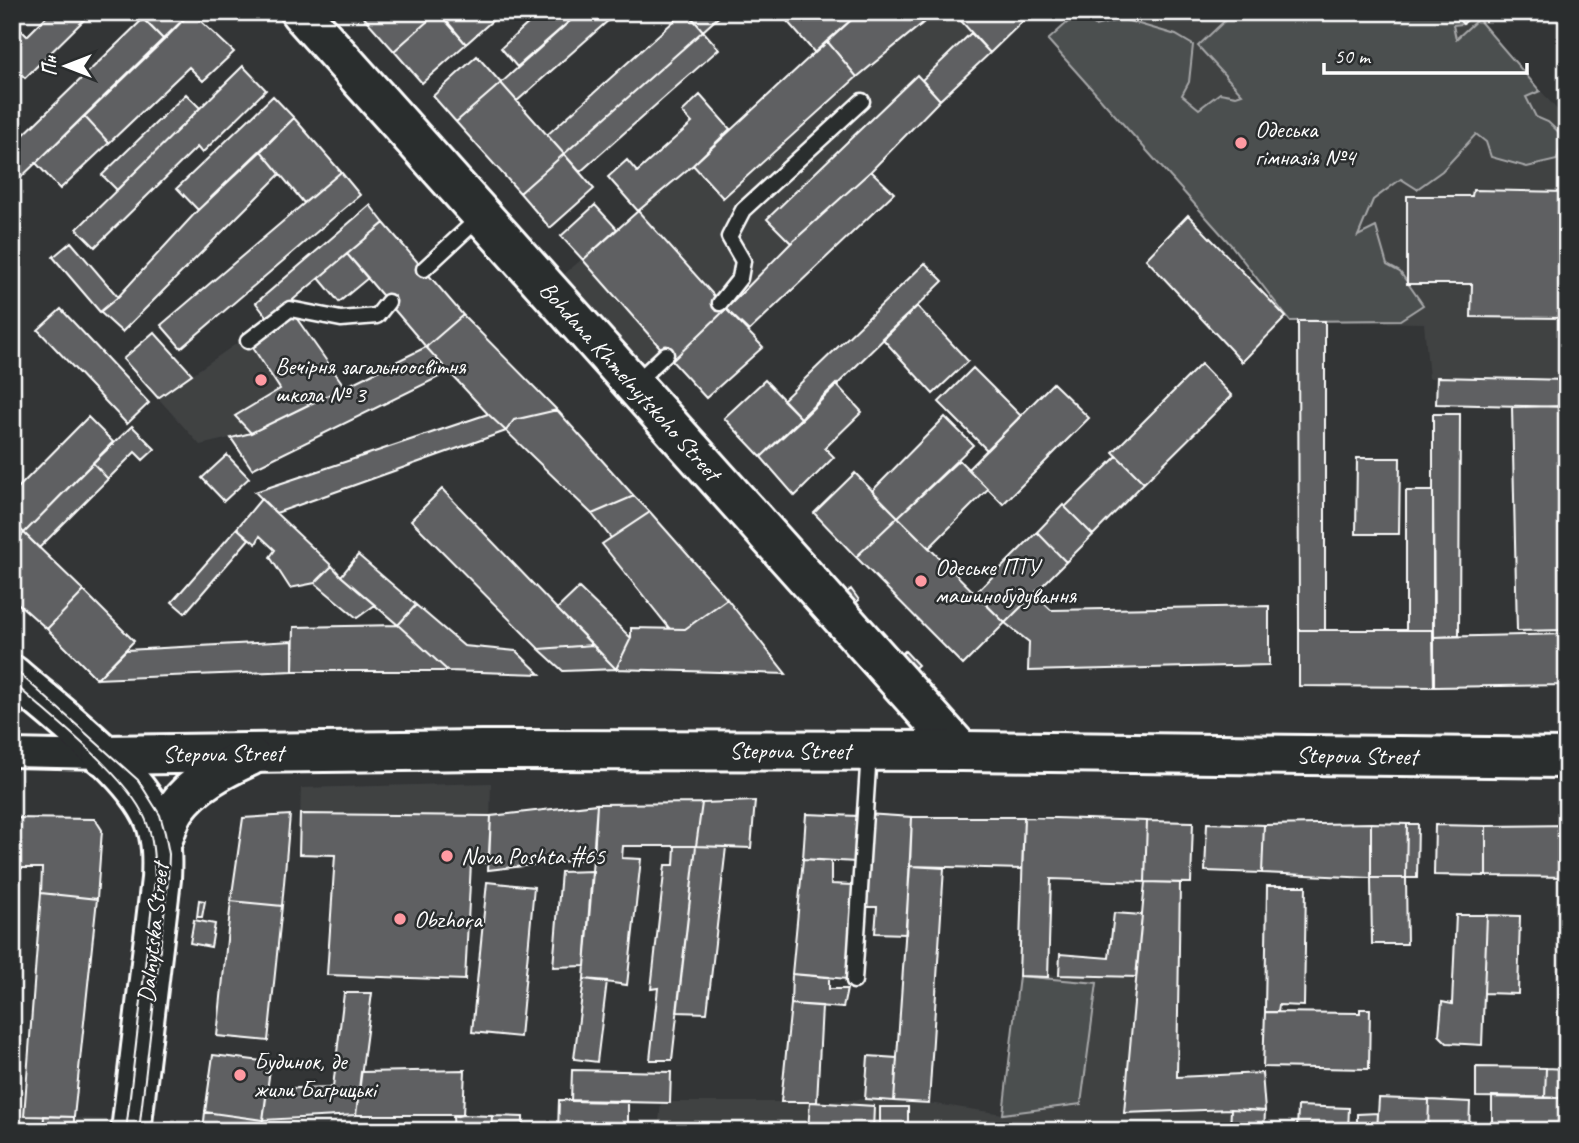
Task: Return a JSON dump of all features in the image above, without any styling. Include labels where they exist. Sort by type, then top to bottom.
[{"type":"main road","name":"Bohdana Khmelnytskoho Street","points":[[300,12],[961,751]]},
{"type":"main road","name":"Dalnytska Street","points":[[12,676],[134,786],[155,821],[161,844],[161,879],[131,1131]]},
{"type":"main road","name":"Stepova Street","points":[[102,755],[482,750],[961,751],[1567,758]]},
{"type":"main road","points":[[161,844],[175,809],[193,790],[224,768],[255,754]]},
{"type":"street","name":"Stepova Street","points":[[12,753],[102,755]]},
{"type":"lane","points":[[720,303],[740,278],[743,261],[729,237],[743,210],[862,102]]},
{"type":"lane","points":[[424,269],[481,216]]},
{"type":"lane","points":[[248,341],[290,309],[341,319],[377,316],[388,302]]},
{"type":"lane","points":[[633,384],[666,354]]},
{"type":"lane","points":[[854,981],[869,751]]},
{"type":"shaded area","points":[[860,12],[1015,12],[1023,21],[871,171],[791,243],[641,389],[548,288],[693,165]]},
{"type":"shaded area","points":[[1079,12],[1095,26],[1122,19],[1176,35],[1193,45],[1189,82],[1182,95],[1199,109],[1220,93],[1236,96],[1242,94],[1198,46],[1234,12],[1452,12],[1463,24],[1453,25],[1456,39],[1478,19],[1540,91],[1526,97],[1536,117],[1548,122],[1563,136],[1557,160],[1527,167],[1491,157],[1486,142],[1476,134],[1442,171],[1417,189],[1401,179],[1373,200],[1358,236],[1376,227],[1387,265],[1400,272],[1423,305],[1400,320],[1290,321],[1231,245],[1048,40]]},
{"type":"shaded area","points":[[1080,12],[1485,12],[1478,19],[1567,121],[1567,380],[1429,378],[1424,323],[1290,321],[1231,245],[1048,40]]},
{"type":"shaded area","name":"Вечірня загальноосвітня школа № 3","points":[[290,309],[345,387],[251,433],[200,445],[158,398]]},
{"type":"shaded area","name":"Obzhora","points":[[491,783],[489,863],[471,863],[465,980],[327,975],[335,855],[299,854],[301,788]]},
{"type":"shaded area","points":[[1019,976],[1136,977],[1124,1113],[1231,1109],[1230,1131],[658,1131],[661,1102],[817,1102],[865,1099],[929,1103],[1003,1114]]},
{"type":"shaded area","points":[[1019,976],[1097,983],[1081,1104],[1003,1114]]},
{"type":"shaded area","points":[[12,1112],[24,1116],[128,1120],[126,1131],[12,1131]]},
{"type":"building","points":[[51,12],[92,12],[25,78],[12,65],[12,21],[27,36]]},
{"type":"building","points":[[137,12],[191,12],[164,40]]},
{"type":"building","points":[[191,12],[234,52],[203,81],[189,67],[109,143],[84,116]]},
{"type":"building","points":[[359,12],[438,12],[394,51]]},
{"type":"building","points":[[438,12],[466,44],[422,83],[394,51]]},
{"type":"building","points":[[439,12],[502,12],[466,44]]},
{"type":"building","points":[[541,12],[580,12],[517,67],[501,48]]},
{"type":"building","points":[[580,12],[618,12],[517,101],[501,83]]},
{"type":"building","points":[[687,12],[703,31],[564,154],[547,135]]},
{"type":"building","points":[[687,12],[724,12],[703,31]]},
{"type":"building","points":[[779,12],[860,12],[815,53]]},
{"type":"building","points":[[860,12],[924,12],[929,18],[857,77],[827,41]]},
{"type":"building","points":[[953,12],[1015,12],[1023,21],[990,53]]},
{"type":"building","points":[[1452,12],[1475,12],[1463,24]]},
{"type":"building","points":[[143,19],[164,40],[15,183],[12,180],[12,146]]},
{"type":"building","points":[[703,31],[719,49],[580,172],[564,154]]},
{"type":"building","points":[[971,33],[990,53],[940,100],[922,80]]},
{"type":"building","points":[[827,41],[857,77],[723,198],[693,165]]},
{"type":"building","points":[[477,56],[501,83],[456,122],[433,96]]},
{"type":"building","points":[[243,66],[266,90],[202,153],[197,147],[95,247],[77,229]]},
{"type":"building","points":[[917,75],[940,100],[871,171],[791,243],[767,219]]},
{"type":"building","points":[[501,83],[564,154],[520,193],[456,122]]},
{"type":"building","points":[[186,94],[200,108],[117,190],[102,175]]},
{"type":"building","points":[[700,95],[730,129],[693,165],[638,211],[608,177],[627,160],[637,172],[692,123],[682,112]]},
{"type":"building","points":[[273,96],[294,118],[198,210],[177,188]]},
{"type":"building","points":[[84,116],[109,143],[60,189],[36,163]]},
{"type":"building","points":[[294,118],[341,172],[304,203],[261,151]]},
{"type":"building","points":[[261,151],[280,174],[122,332],[100,312],[118,297],[198,210]]},
{"type":"building","points":[[564,154],[594,189],[550,228],[520,193]]},
{"type":"building","points":[[871,171],[894,193],[749,331],[726,309],[791,243]]},
{"type":"building","points":[[341,172],[360,195],[181,348],[161,325]]},
{"type":"building","points":[[1473,190],[1567,192],[1567,318],[1471,317],[1472,284],[1407,284],[1407,196],[1472,196]]},
{"type":"building","points":[[370,205],[384,223],[269,320],[256,303]]},
{"type":"building","points":[[595,205],[617,229],[583,260],[561,236]]},
{"type":"building","points":[[638,211],[726,309],[672,361],[583,260]]},
{"type":"building","points":[[1188,215],[1286,317],[1242,362],[1146,259]]},
{"type":"building","points":[[384,223],[463,315],[426,347],[347,254]]},
{"type":"building","points":[[71,242],[118,297],[100,312],[53,257]]},
{"type":"building","points":[[347,254],[368,278],[339,302],[319,278]]},
{"type":"building","points":[[925,263],[943,281],[802,419],[783,400]]},
{"type":"building","points":[[917,306],[968,361],[933,394],[882,338]]},
{"type":"building","points":[[61,309],[149,403],[127,424],[38,330]]},
{"type":"building","points":[[290,309],[345,387],[251,433],[235,416],[280,389],[246,337]]},
{"type":"building","points":[[726,309],[763,347],[706,398],[672,361]]},
{"type":"building","points":[[463,315],[557,410],[514,420],[506,431],[488,414],[426,347]]},
{"type":"building","points":[[1298,321],[1325,321],[1325,630],[1299,630]]},
{"type":"building","points":[[154,332],[192,374],[158,398],[123,359]]},
{"type":"building","points":[[426,347],[449,372],[252,469],[231,438],[251,433]]},
{"type":"building","points":[[1201,364],[1232,396],[1144,483],[1113,452]]},
{"type":"building","points":[[973,368],[1021,416],[987,450],[939,402]]},
{"type":"building","points":[[1437,377],[1567,380],[1567,407],[1436,404]]},
{"type":"building","points":[[765,380],[802,419],[761,457],[724,418]]},
{"type":"building","points":[[1053,383],[1089,418],[1003,504],[968,469]]},
{"type":"building","points":[[836,384],[862,412],[825,448],[834,457],[795,496],[761,457]]},
{"type":"building","points":[[1563,406],[1567,630],[1517,631],[1512,407]]},
{"type":"building","points":[[557,410],[634,496],[592,514],[506,431],[514,420]]},
{"type":"building","points":[[488,414],[506,431],[276,513],[255,492]]},
{"type":"building","points":[[1433,414],[1460,414],[1459,636],[1433,637]]},
{"type":"building","points":[[88,417],[113,442],[24,533],[12,521],[12,494]]},
{"type":"building","points":[[945,417],[973,445],[898,517],[872,491]]},
{"type":"building","points":[[132,426],[155,449],[143,460],[135,452],[108,479],[93,463]]},
{"type":"building","points":[[227,455],[249,478],[224,501],[202,478]]},
{"type":"building","points":[[1117,456],[1144,483],[1093,535],[1065,507]]},
{"type":"building","points":[[1357,458],[1400,458],[1399,534],[1356,534]]},
{"type":"building","points":[[959,460],[988,489],[929,548],[898,517]]},
{"type":"building","points":[[93,463],[108,479],[39,548],[24,533]]},
{"type":"building","points":[[855,473],[898,517],[856,557],[814,513]]},
{"type":"building","points":[[442,489],[593,645],[539,649],[411,520]]},
{"type":"building","points":[[1406,491],[1433,491],[1434,630],[1406,630]]},
{"type":"building","points":[[634,496],[650,512],[611,538],[592,514]]},
{"type":"building","points":[[261,499],[332,566],[315,583],[290,588],[270,557],[275,550],[260,536],[256,544],[237,528]]},
{"type":"building","points":[[1063,505],[1093,535],[1066,562],[1037,532]]},
{"type":"building","points":[[650,512],[727,599],[685,629],[670,629],[602,544]]},
{"type":"building","name":"Одеське ПТУ машинобудування","points":[[898,517],[1005,623],[963,665],[856,557]]},
{"type":"building","points":[[237,528],[249,539],[185,613],[172,602]]},
{"type":"building","points":[[12,531],[19,538],[12,545]]},
{"type":"building","points":[[1037,532],[1066,562],[1005,623],[975,594]]},
{"type":"building","points":[[24,533],[84,591],[47,629],[12,598],[12,545]]},
{"type":"building","points":[[358,555],[416,605],[398,625],[341,576]]},
{"type":"building","points":[[332,566],[375,605],[357,618],[315,583]]},
{"type":"building","points":[[579,588],[631,638],[616,669],[557,609]]},
{"type":"building","points":[[851,589],[859,600],[854,604],[846,593]]},
{"type":"building","points":[[84,591],[134,641],[97,679],[47,629]]},
{"type":"building","points":[[1034,594],[1051,610],[1269,606],[1269,665],[1028,671],[1029,642],[1005,623]]},
{"type":"building","points":[[727,599],[786,674],[616,669],[631,638],[631,628],[685,629]]},
{"type":"building","points":[[416,605],[464,646],[516,651],[540,674],[448,671],[398,625]]},
{"type":"building","points":[[398,625],[448,671],[293,671],[294,627]]},
{"type":"building","points":[[1299,630],[1434,630],[1434,687],[1299,686]]},
{"type":"building","points":[[1567,634],[1567,685],[1434,687],[1433,637]]},
{"type":"building","points":[[293,641],[293,671],[97,679],[126,650]]},
{"type":"building","points":[[593,645],[616,669],[563,671],[539,649]]},
{"type":"building","points":[[905,651],[918,665],[910,672],[897,658]]},
{"type":"building","points":[[755,801],[751,848],[696,846],[702,803]]},
{"type":"building","points":[[702,803],[696,846],[623,846],[622,858],[641,859],[627,985],[584,979],[597,804]]},
{"type":"building","points":[[597,804],[594,858],[488,870],[491,816]]},
{"type":"building","name":"Obzhora","points":[[300,814],[491,816],[489,863],[471,863],[465,980],[327,975],[335,855],[299,854]]},
{"type":"building","points":[[806,814],[859,816],[856,862],[803,859]]},
{"type":"building","points":[[866,814],[912,817],[906,934],[875,933],[877,907],[861,907]]},
{"type":"building","points":[[290,815],[282,906],[231,901],[243,818]]},
{"type":"building","points":[[912,817],[1024,817],[1022,869],[910,866]]},
{"type":"building","points":[[1024,817],[1147,821],[1145,882],[1051,879],[1048,977],[1019,976]]},
{"type":"building","points":[[12,818],[95,819],[102,830],[97,899],[41,893],[42,868],[12,868]]},
{"type":"building","points":[[1147,821],[1193,822],[1191,883],[1145,882]]},
{"type":"building","points":[[1207,823],[1264,825],[1262,873],[1205,871]]},
{"type":"building","points":[[1371,823],[1371,878],[1262,873],[1264,825]]},
{"type":"building","points":[[1371,823],[1407,824],[1406,878],[1371,878]]},
{"type":"building","points":[[1407,824],[1418,824],[1417,878],[1406,878]]},
{"type":"building","points":[[1435,825],[1486,826],[1486,876],[1434,875]]},
{"type":"building","points":[[1567,825],[1567,877],[1486,876],[1486,826]]},
{"type":"building","points":[[675,846],[696,846],[672,1060],[650,1060],[658,988],[651,989],[665,865],[674,865]]},
{"type":"building","points":[[696,846],[726,847],[707,1013],[677,1012]]},
{"type":"building","points":[[803,859],[831,861],[831,884],[853,885],[847,979],[792,974]]},
{"type":"building","points":[[910,866],[944,868],[929,1103],[894,1101]]},
{"type":"building","points":[[593,871],[585,966],[553,967],[561,872]]},
{"type":"building","points":[[1371,878],[1406,878],[1407,944],[1372,944]]},
{"type":"building","points":[[487,882],[534,887],[520,1037],[472,1032]]},
{"type":"building","points":[[1145,882],[1180,883],[1177,1077],[1262,1073],[1265,1111],[1231,1109],[1124,1113]]},
{"type":"building","points":[[1267,886],[1306,886],[1304,1006],[1279,1005],[1278,1012],[1265,1012]]},
{"type":"building","points":[[41,893],[97,899],[74,1117],[24,1116]]},
{"type":"building","points":[[199,900],[205,901],[202,917],[197,917]]},
{"type":"building","points":[[231,901],[282,906],[268,1041],[217,1036]]},
{"type":"building","points":[[1114,913],[1142,915],[1136,977],[1059,975],[1060,954],[1109,958]]},
{"type":"building","points":[[1456,915],[1487,915],[1482,1045],[1447,1043],[1439,1035],[1442,1002],[1452,1004]]},
{"type":"building","points":[[1487,915],[1520,916],[1518,994],[1484,993]]},
{"type":"building","points":[[194,920],[215,924],[211,947],[190,943]]},
{"type":"building","points":[[792,974],[829,977],[829,989],[847,989],[843,1008],[791,1004]]},
{"type":"building","points":[[584,979],[607,981],[597,1062],[574,1059]]},
{"type":"building","points":[[344,993],[372,993],[356,1115],[263,1120],[267,1089],[333,1087]]},
{"type":"building","points":[[791,1004],[822,1006],[817,1102],[781,1102]]},
{"type":"building","points":[[1360,1009],[1370,1009],[1369,1069],[1263,1067],[1265,1012],[1360,1013]]},
{"type":"building","name":"Будинок, де жили Багрицькі","points":[[213,1055],[271,1062],[263,1120],[205,1112]]},
{"type":"building","points":[[868,1056],[897,1058],[894,1101],[865,1099]]},
{"type":"building","points":[[1476,1067],[1546,1068],[1545,1098],[1476,1097]]},
{"type":"building","points":[[1546,1068],[1567,1069],[1567,1098],[1545,1098]]},
{"type":"building","points":[[465,1070],[463,1115],[356,1115],[361,1072]]},
{"type":"building","points":[[572,1070],[671,1072],[670,1103],[571,1101]]},
{"type":"building","points":[[1492,1096],[1567,1098],[1567,1131],[1492,1131]]},
{"type":"building","points":[[1379,1098],[1429,1100],[1428,1131],[1377,1131]]},
{"type":"building","points":[[559,1100],[628,1101],[628,1131],[558,1131]]},
{"type":"building","points":[[1429,1100],[1470,1102],[1469,1131],[1428,1131]]},
{"type":"building","points":[[810,1102],[874,1106],[873,1131],[808,1131]]},
{"type":"building","points":[[1298,1106],[1349,1108],[1348,1131],[1297,1131]]},
{"type":"building","points":[[880,1107],[908,1107],[908,1131],[880,1131]]},
{"type":"building","points":[[1231,1109],[1265,1111],[1264,1131],[1230,1131]]},
{"type":"building","points":[[205,1112],[263,1120],[262,1131],[203,1131]]},
{"type":"building","points":[[1378,1113],[1377,1131],[1357,1131],[1357,1114]]},
{"type":"building","points":[[44,1116],[74,1117],[74,1131],[43,1131]]},
{"type":"building","points":[[492,1116],[491,1131],[454,1131],[453,1117]]},
{"type":"building","points":[[492,1116],[523,1117],[523,1131],[491,1131]]},
{"type":"tram line","points":[[12,667],[138,780],[160,815],[165,833],[169,854],[168,880],[139,1131]]},
{"type":"tram line","points":[[12,682],[109,769],[140,808],[150,832],[155,879],[126,1131]]},
{"type":"place","name":"Одеська гімназія №4","points":[[1241,143]]},
{"type":"place","name":"Вечірня загальноосвітня школа № 3","points":[[261,380]]},
{"type":"place","name":"Одеське ПТУ машинобудування","points":[[921,581]]},
{"type":"place","name":"Nova Poshta #65","points":[[447,856]]},
{"type":"place","name":"Obzhora","points":[[400,919]]},
{"type":"place","name":"Будинок, де жили Багрицькі","points":[[240,1075]]}]
